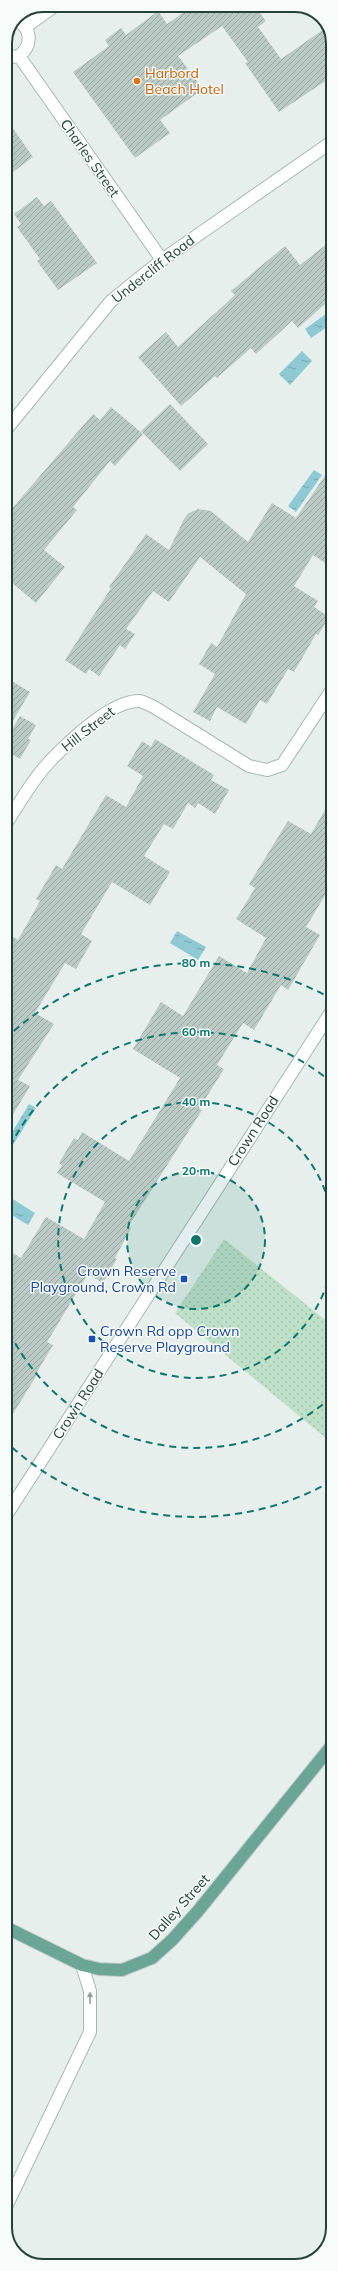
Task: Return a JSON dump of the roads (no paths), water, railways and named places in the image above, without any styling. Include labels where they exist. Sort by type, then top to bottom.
[{"type":"main road","name":"Dalley Street","points":[[12,1930],[82,1965],[99,1969],[122,1970],[152,1958],[198,1911],[326,1753]]},
{"type":"street","points":[[25,26],[46,12]]},
{"type":"street","points":[[12,57],[19,56],[25,52],[29,39],[25,26],[20,22]]},
{"type":"street","name":"Charles Street","points":[[19,56],[162,260]]},
{"type":"street","name":"Undercliff Road","points":[[12,422],[111,300],[162,260],[326,146]]},
{"type":"street","name":"Hill Street","points":[[12,814],[30,786],[55,755],[97,719],[118,706],[140,701],[154,707],[248,766],[266,770],[282,764],[326,698]]},
{"type":"street","name":"Crown Road","points":[[12,1506],[326,1020]]},
{"type":"street","points":[[12,2194],[90,2032],[90,1991],[82,1965]]},
{"type":"water","points":[[326,314],[326,328],[311,338],[305,329]]},
{"type":"water","points":[[302,351],[312,361],[290,385],[279,374]]},
{"type":"water","points":[[314,470],[322,475],[296,512],[288,506]]},
{"type":"water","points":[[177,931],[206,947],[198,960],[170,943]]},
{"type":"water","points":[[29,1104],[36,1108],[13,1145],[12,1133]]},
{"type":"water","points":[[12,1199],[35,1213],[28,1225],[12,1215]]},
{"type":"place","name":"Harbord Beach Hotel","points":[[137,81]]},
{"type":"place","name":"Crown Reserve Playground, Crown Rd","points":[[184,1279]]},
{"type":"place","name":"Crown Rd opp Crown Reserve Playground","points":[[92,1339]]}]
